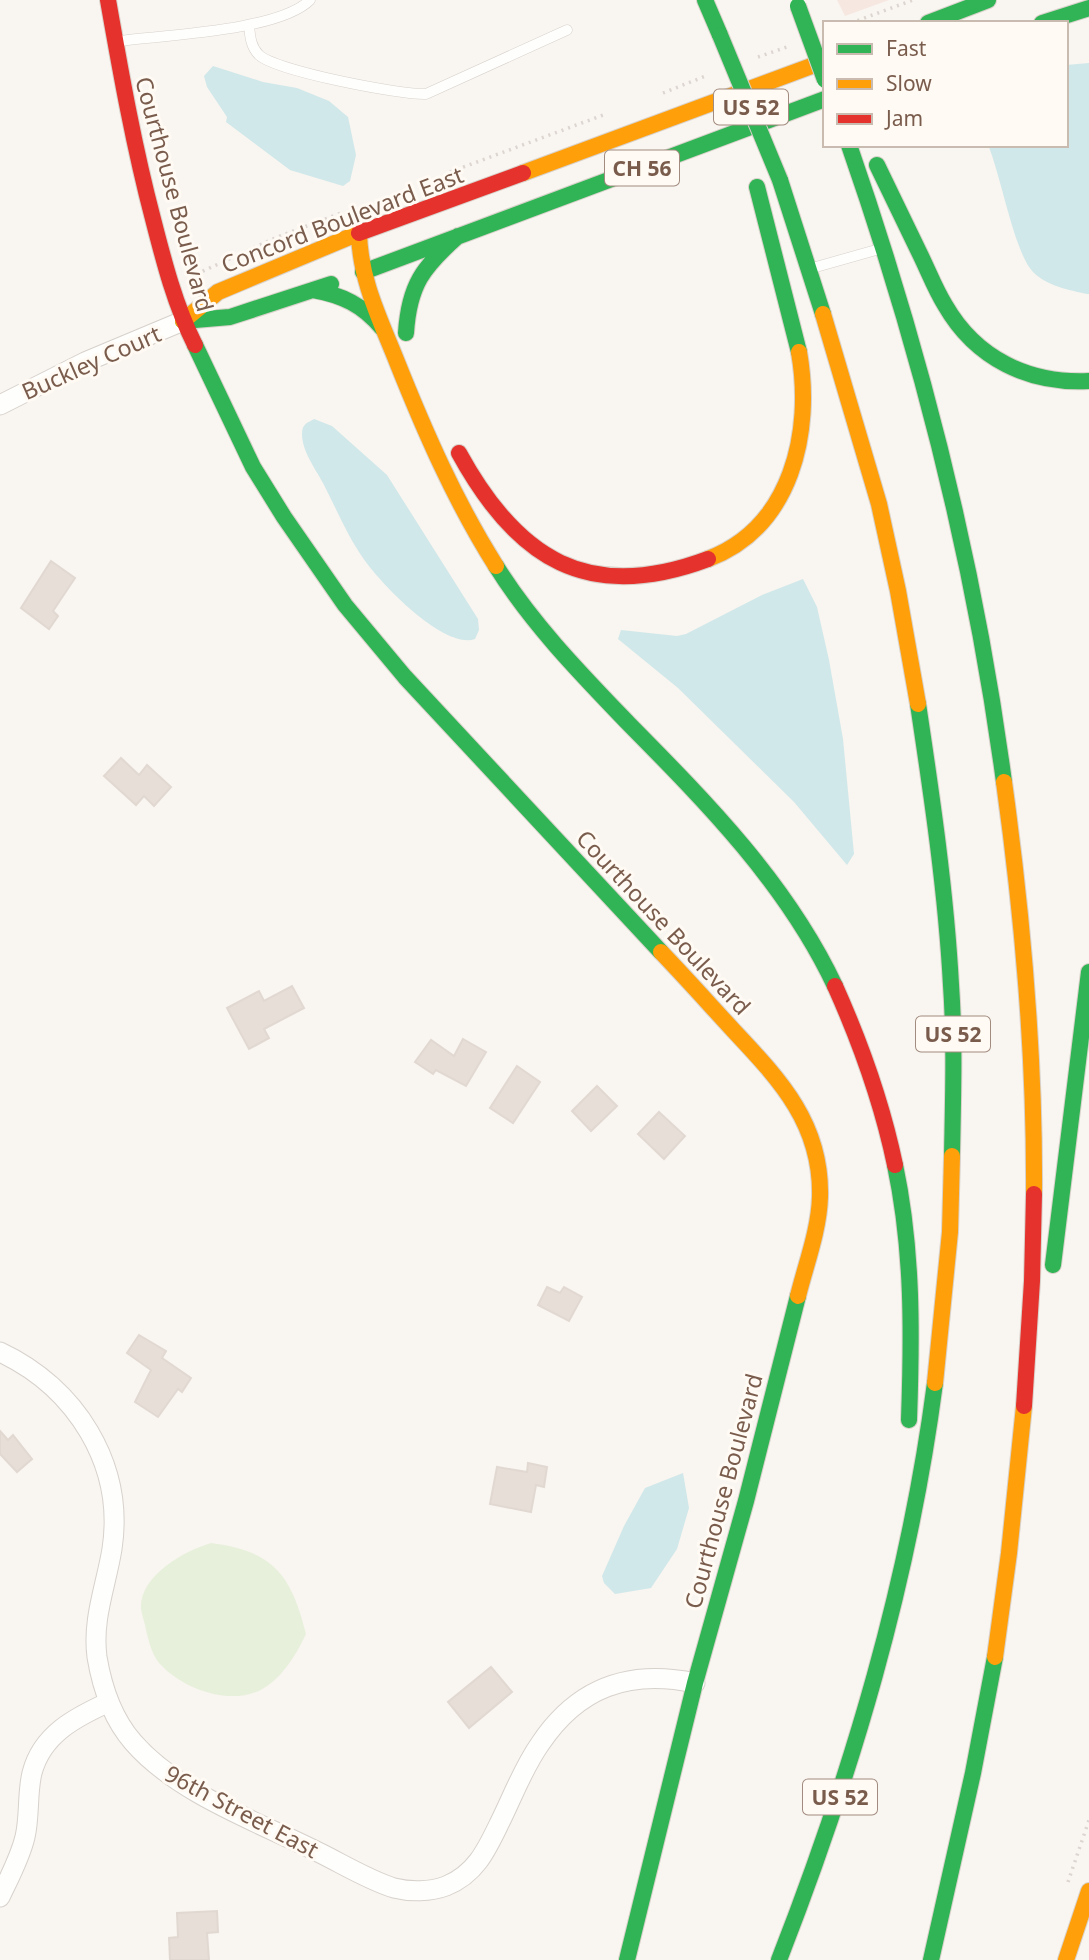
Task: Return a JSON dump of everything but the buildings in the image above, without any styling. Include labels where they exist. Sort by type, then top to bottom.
[{"type":"main road","name":"Courthouse Boulevard","points":[[108,0],[135,151],[164,263],[183,321],[253,467],[345,605],[405,677],[771,1070],[806,1122],[814,1147],[820,1176],[816,1223],[746,1501],[695,1683],[627,1960]]},
{"type":"main road","name":"US 52","points":[[705,0],[780,180],[810,269],[878,500],[900,601],[931,792],[950,969],[953,1045],[950,1227],[945,1299],[923,1461],[888,1630],[844,1787],[779,1960]]},
{"type":"main road","points":[[933,21],[988,0]]},
{"type":"main road","points":[[797,3],[823,56]]},
{"type":"main road","points":[[797,3],[823,74]]},
{"type":"main road","points":[[1048,21],[1089,8]]},
{"type":"main road","points":[[720,35],[748,149]]},
{"type":"main road","name":"Concord Boulevard East","points":[[183,321],[218,292],[359,233],[823,61]]},
{"type":"main road","name":"CH 56","points":[[363,272],[823,100]]},
{"type":"main road","points":[[870,149],[934,286],[958,326],[974,344],[1015,370],[1062,382],[1089,381]]},
{"type":"main road","points":[[850,150],[883,248],[950,478],[975,596],[992,696],[1023,924],[1034,1113],[1034,1227],[1021,1444],[992,1675],[971,1784],[931,1960]]},
{"type":"main road","points":[[454,444],[473,481],[494,511],[547,557],[585,573],[628,577],[684,569],[728,551],[758,525],[785,486],[800,445],[806,413],[804,378],[756,181]]},
{"type":"main road","points":[[359,233],[380,265],[409,340],[406,310],[412,287],[427,266],[458,236]]},
{"type":"main road","points":[[359,233],[358,250],[363,272],[430,443],[460,506],[498,569],[545,633],[727,825],[773,883],[811,941],[839,995],[882,1107],[905,1223],[912,1318],[908,1435]]},
{"type":"main road","points":[[183,321],[230,317],[363,272]]},
{"type":"main road","points":[[313,290],[331,292],[358,303],[387,334]]},
{"type":"main road","points":[[1051,1274],[1089,972]]},
{"type":"main road","points":[[1010,1532],[1046,1314]]},
{"type":"main road","points":[[888,1630],[906,1461]]},
{"type":"main road","points":[[1066,1960],[1089,1891]]},
{"type":"street","name":"Buckley Court","points":[[0,405],[85,362],[183,321]]},
{"type":"street","name":"96th Street East","points":[[0,1352],[29,1367],[70,1403],[89,1430],[104,1463],[112,1494],[114,1531],[109,1566],[98,1608],[96,1637],[99,1669],[109,1702],[132,1741],[155,1764],[185,1786],[391,1887],[429,1890],[458,1880],[481,1860],[540,1743],[557,1721],[598,1690],[627,1680],[670,1678],[695,1683]]},
{"type":"street","points":[[0,1897],[23,1847],[32,1773],[43,1749],[75,1717],[109,1702]]},
{"type":"lane","points":[[114,41],[248,25],[284,16],[310,0]]},
{"type":"lane","points":[[248,25],[252,45],[270,62],[410,95],[426,94],[567,30]]},
{"type":"lane","points":[[810,269],[883,248]]},
{"type":"lane","points":[[958,326],[975,353],[1005,376]]},
{"type":"path","points":[[856,21],[913,0]]},
{"type":"shaded area","points":[[837,0],[889,0],[845,16]]},
{"type":"green space","points":[[211,1543],[250,1552],[276,1569],[294,1596],[306,1634],[283,1671],[264,1688],[252,1693],[224,1696],[195,1688],[160,1664],[148,1639],[141,1609],[147,1586],[176,1559]]},
{"type":"water","points":[[1089,63],[1089,294],[1045,281],[1033,272],[1026,262],[989,147],[1068,147],[1068,65]]},
{"type":"water","points":[[213,66],[263,82],[297,88],[329,101],[348,117],[356,155],[350,181],[343,186],[290,170],[226,122],[227,117],[207,87],[204,76]]},
{"type":"water","points":[[314,419],[332,426],[387,475],[478,619],[479,630],[475,639],[462,640],[430,625],[398,598],[371,569],[347,531],[304,447],[303,428]]},
{"type":"water","points":[[803,579],[817,607],[843,739],[854,854],[847,865],[794,802],[678,688],[618,639],[621,630],[677,636],[686,634],[762,595]]},
{"type":"water","points":[[683,1473],[689,1508],[677,1549],[651,1588],[615,1594],[604,1583],[602,1576],[624,1526],[645,1488]]},
{"type":"traffic: fast","points":[[705,0],[720,35]]},
{"type":"traffic: fast","points":[[933,21],[988,0]]},
{"type":"traffic: fast","points":[[798,6],[823,75]]},
{"type":"traffic: fast","points":[[1048,21],[1089,8]]},
{"type":"traffic: fast","points":[[720,35],[780,180]]},
{"type":"traffic: fast","points":[[363,272],[823,100]]},
{"type":"traffic: fast","points":[[850,147],[900,301],[943,459],[978,620],[1004,782]]},
{"type":"traffic: fast","points":[[877,165],[941,299],[972,340],[988,354],[1025,373],[1067,381],[1089,381]]},
{"type":"traffic: fast","points":[[780,180],[823,314]]},
{"type":"traffic: fast","points":[[757,187],[799,352]]},
{"type":"traffic: fast","points":[[406,333],[410,302],[420,278],[436,257],[458,236]]},
{"type":"traffic: fast","points":[[183,321],[230,317],[331,284]]},
{"type":"traffic: fast","points":[[313,290],[351,302],[382,328]]},
{"type":"traffic: fast","points":[[195,345],[253,467],[345,605],[405,677],[661,952]]},
{"type":"traffic: fast","points":[[496,566],[525,608],[558,648],[743,846],[794,913],[835,986]]},
{"type":"traffic: fast","points":[[918,704],[938,844],[949,950],[953,1049],[952,1156]]},
{"type":"traffic: fast","points":[[1053,1265],[1089,972]]},
{"type":"traffic: fast","points":[[895,1165],[905,1229],[910,1292],[909,1420]]},
{"type":"traffic: fast","points":[[627,1960],[695,1683],[746,1501],[798,1296]]},
{"type":"traffic: fast","points":[[779,1960],[831,1819],[875,1676],[910,1531],[935,1383]]},
{"type":"traffic: fast","points":[[931,1960],[973,1773],[995,1657]]},
{"type":"traffic: slow","points":[[523,173],[823,62]]},
{"type":"traffic: slow","points":[[183,321],[218,292],[359,233]]},
{"type":"traffic: slow","points":[[359,233],[367,283],[408,388],[454,491],[496,566]]},
{"type":"traffic: slow","points":[[823,314],[879,504],[918,704]]},
{"type":"traffic: slow","points":[[708,559],[737,544],[760,524],[777,501],[790,474],[799,444],[802,414],[803,383],[799,352]]},
{"type":"traffic: slow","points":[[1004,782],[1027,988],[1034,1194]]},
{"type":"traffic: slow","points":[[661,952],[767,1067],[806,1125],[819,1171],[820,1197],[815,1234],[798,1296]]},
{"type":"traffic: slow","points":[[935,1383],[950,1232],[952,1156]]},
{"type":"traffic: slow","points":[[995,1657],[1024,1406]]},
{"type":"traffic: slow","points":[[1066,1960],[1089,1891]]},
{"type":"traffic: jam","points":[[108,0],[146,192],[171,283],[195,345]]},
{"type":"traffic: jam","points":[[359,233],[523,173]]},
{"type":"traffic: jam","points":[[459,453],[481,490],[505,521],[532,545],[560,563],[592,573],[627,576],[665,572],[708,559]]},
{"type":"traffic: jam","points":[[835,986],[870,1074],[895,1165]]},
{"type":"traffic: jam","points":[[1024,1406],[1032,1281],[1034,1194]]}]
